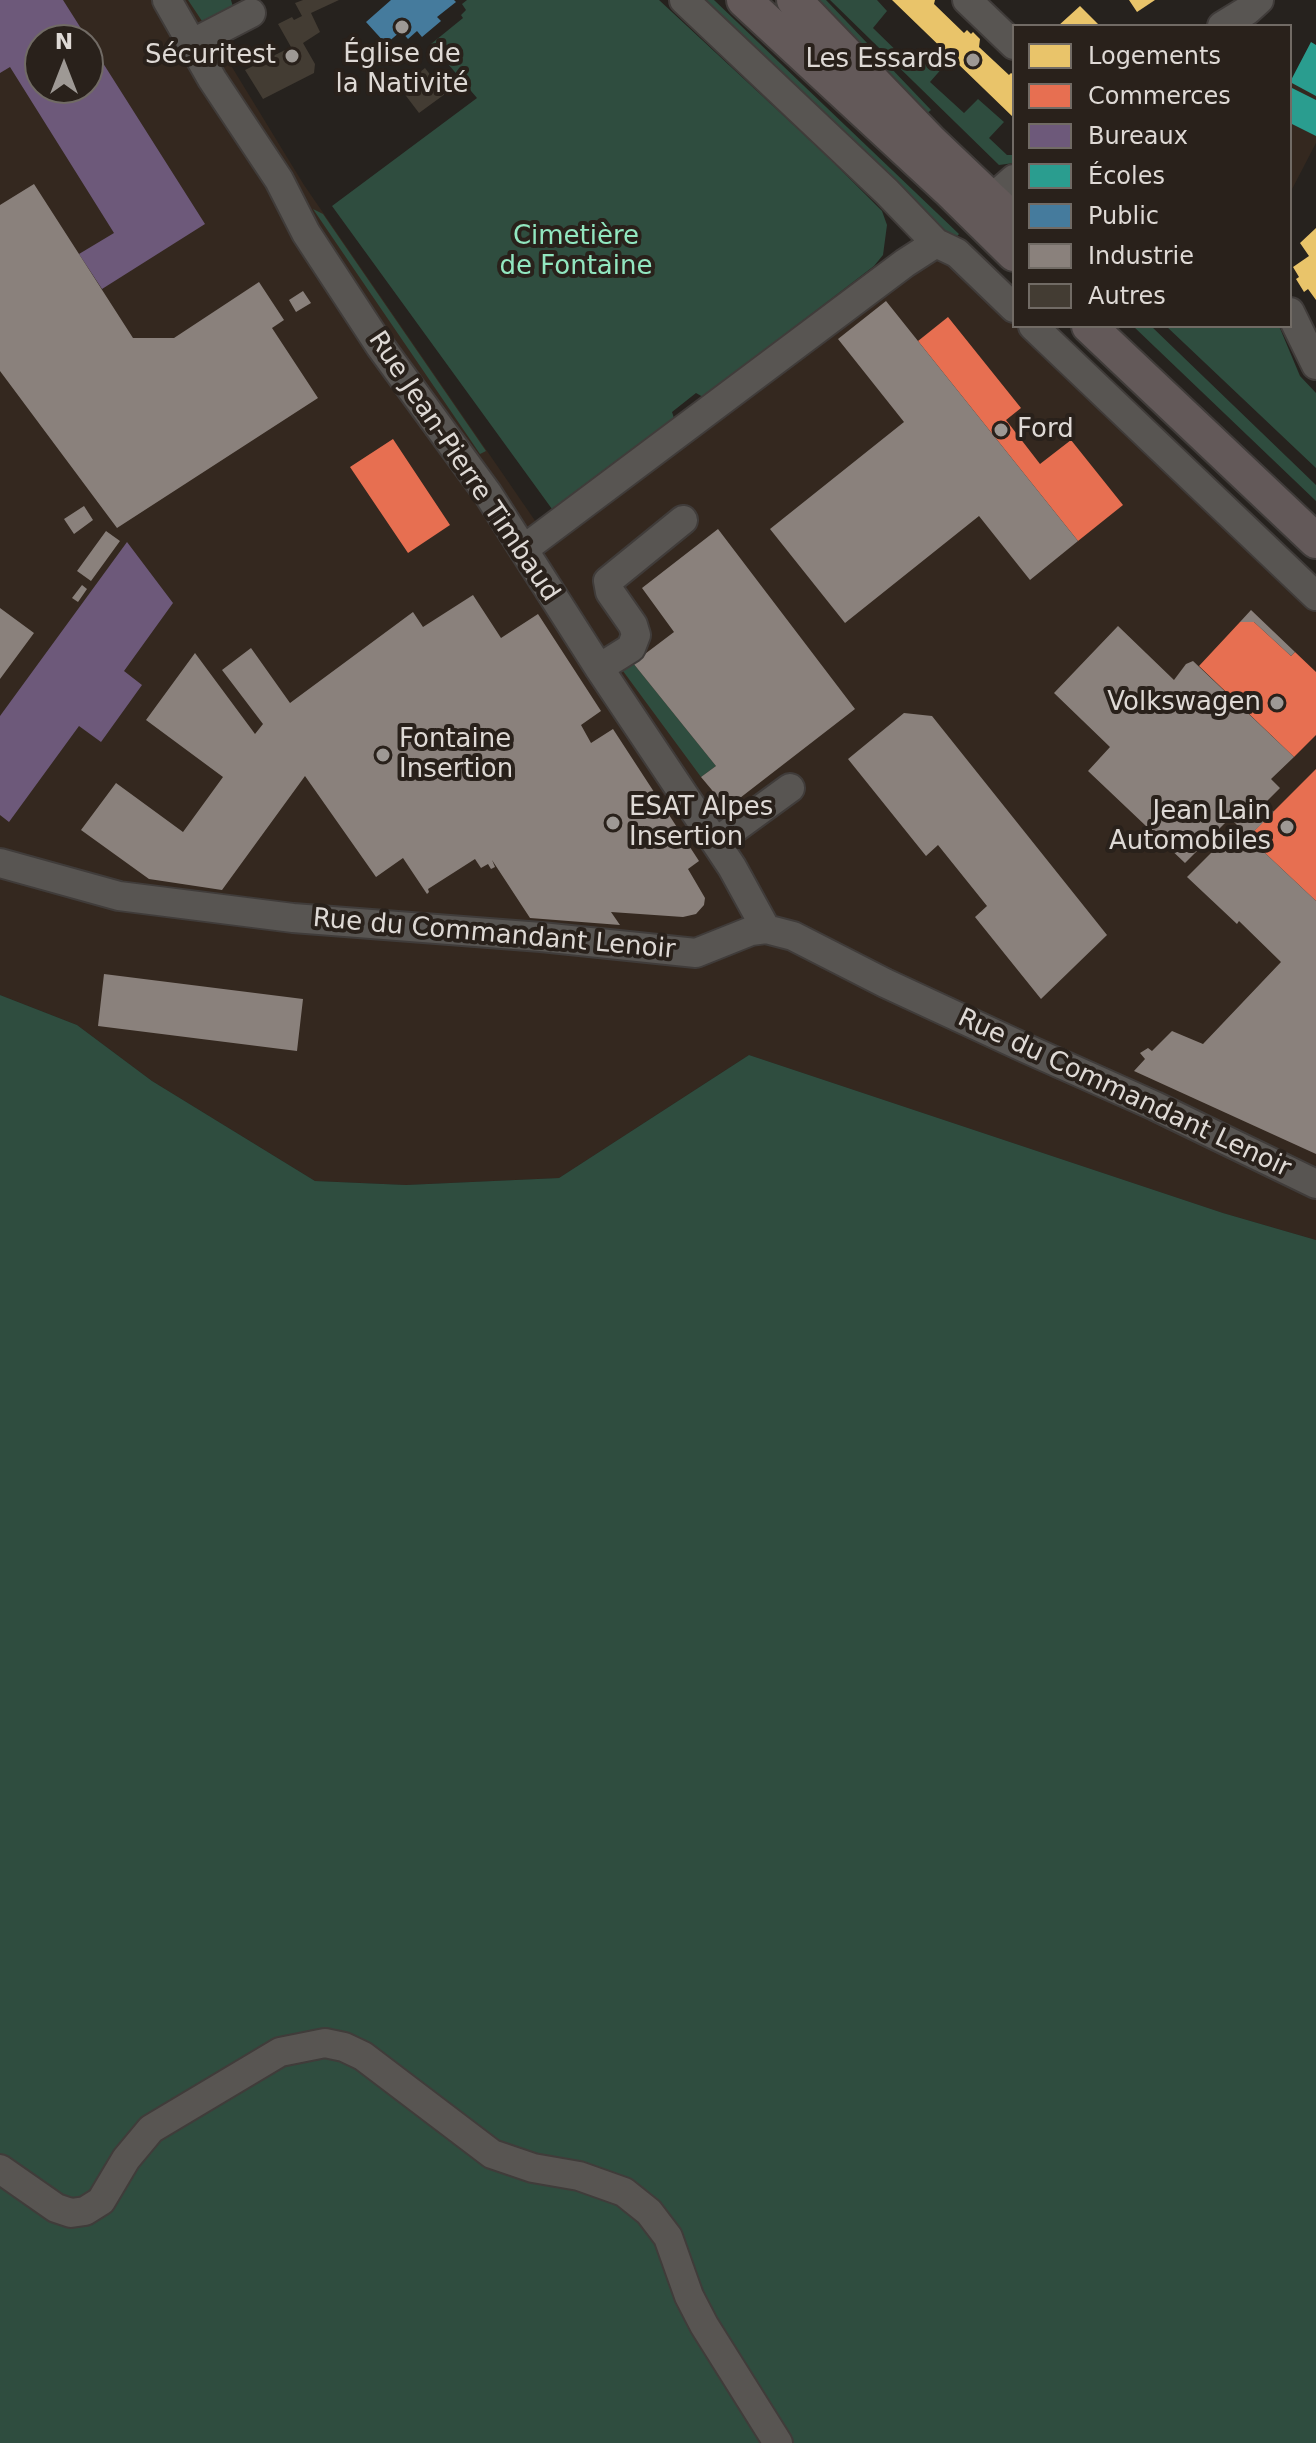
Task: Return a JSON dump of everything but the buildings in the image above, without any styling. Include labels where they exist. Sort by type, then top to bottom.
[{"type":"main road","points":[[744,0],[1012,252]]},
{"type":"main road","points":[[794,0],[930,141],[1006,200]]},
{"type":"main road","points":[[1091,328],[1316,541]]},
{"type":"main road","points":[[1126,328],[1316,509]]},
{"type":"street","name":"Rue Jean-Pierre Timbaud","points":[[167,0],[212,79],[279,180],[306,233],[380,346],[488,494],[599,668],[716,842],[766,929]]},
{"type":"street","points":[[684,0],[887,192],[936,243],[957,253],[1012,306]]},
{"type":"street","points":[[967,0],[1012,43]]},
{"type":"street","points":[[1225,24],[1259,0]]},
{"type":"street","points":[[193,43],[251,13]]},
{"type":"street","points":[[524,549],[905,263],[936,243]]},
{"type":"street","points":[[1292,316],[1316,365]]},
{"type":"street","points":[[1035,328],[1316,596]]},
{"type":"street","points":[[599,668],[631,648],[636,635],[633,625],[610,592],[608,581],[683,520]]},
{"type":"street","points":[[716,842],[790,788]]},
{"type":"street","name":"Rue du Commandant Lenoir","points":[[0,863],[119,896],[163,903],[293,918],[541,937],[696,953],[738,936],[766,929],[793,936],[885,983],[1155,1106],[1316,1184]]},
{"type":"street","points":[[0,2169],[56,2208],[71,2213],[85,2211],[101,2201],[126,2159],[151,2129],[280,2052],[325,2043],[344,2047],[363,2056],[492,2154],[533,2168],[579,2176],[624,2192],[649,2212],[668,2237],[689,2296],[704,2325],[778,2443]]},
{"type":"shaded area","points":[[0,0],[191,0],[304,185],[538,525],[928,230],[1012,311],[1012,328],[1030,328],[1316,602],[1316,1240],[1223,1213],[749,1055],[559,1178],[406,1185],[315,1181],[152,1081],[77,1025],[0,995]]},
{"type":"shaded area","points":[[1311,42],[1316,45],[1316,143],[1292,189],[1292,79]]},
{"type":"green space","points":[[188,0],[231,0],[235,14],[206,27]]},
{"type":"green space","name":"Cimetière de Fontaine","points":[[467,0],[659,0],[828,157],[882,211],[887,225],[883,255],[874,266],[703,397],[696,393],[672,412],[674,418],[552,509],[332,206],[477,98],[431,44],[463,18],[461,15],[466,10],[462,4]]},
{"type":"green space","points":[[698,0],[714,0],[959,234],[954,240]]},
{"type":"green space","points":[[805,0],[826,0],[931,110],[918,121]]},
{"type":"green space","points":[[830,0],[877,0],[887,11],[873,28],[911,65],[926,49],[944,66],[930,82],[964,113],[978,99],[1004,122],[989,138],[1007,155],[1012,155],[1012,163],[999,165]]},
{"type":"green space","points":[[313,209],[323,214],[486,451],[480,454]]},
{"type":"green space","points":[[1135,328],[1153,328],[1316,485],[1316,501]]},
{"type":"green space","points":[[1168,328],[1280,328],[1300,376],[1316,393],[1316,468]]},
{"type":"green space","points":[[633,663],[716,766],[701,777],[623,671]]},
{"type":"green space","points":[[0,995],[77,1025],[152,1081],[315,1181],[406,1185],[559,1178],[749,1055],[1223,1213],[1316,1240],[1316,2443],[0,2443]]},
{"type":"place","name":"Église de la Nativité","points":[[402,27]]},
{"type":"place","name":"Sécuritest","points":[[292,56]]},
{"type":"place","name":"Les Essards","points":[[973,60]]},
{"type":"place","name":"Ford","points":[[1001,430]]},
{"type":"place","name":"Volkswagen","points":[[1277,703]]},
{"type":"place","name":"Fontaine Insertion","points":[[383,755]]},
{"type":"place","name":"ESAT Alpes Insertion","points":[[613,823]]},
{"type":"place","name":"Jean Lain Automobiles","points":[[1287,827]]}]
